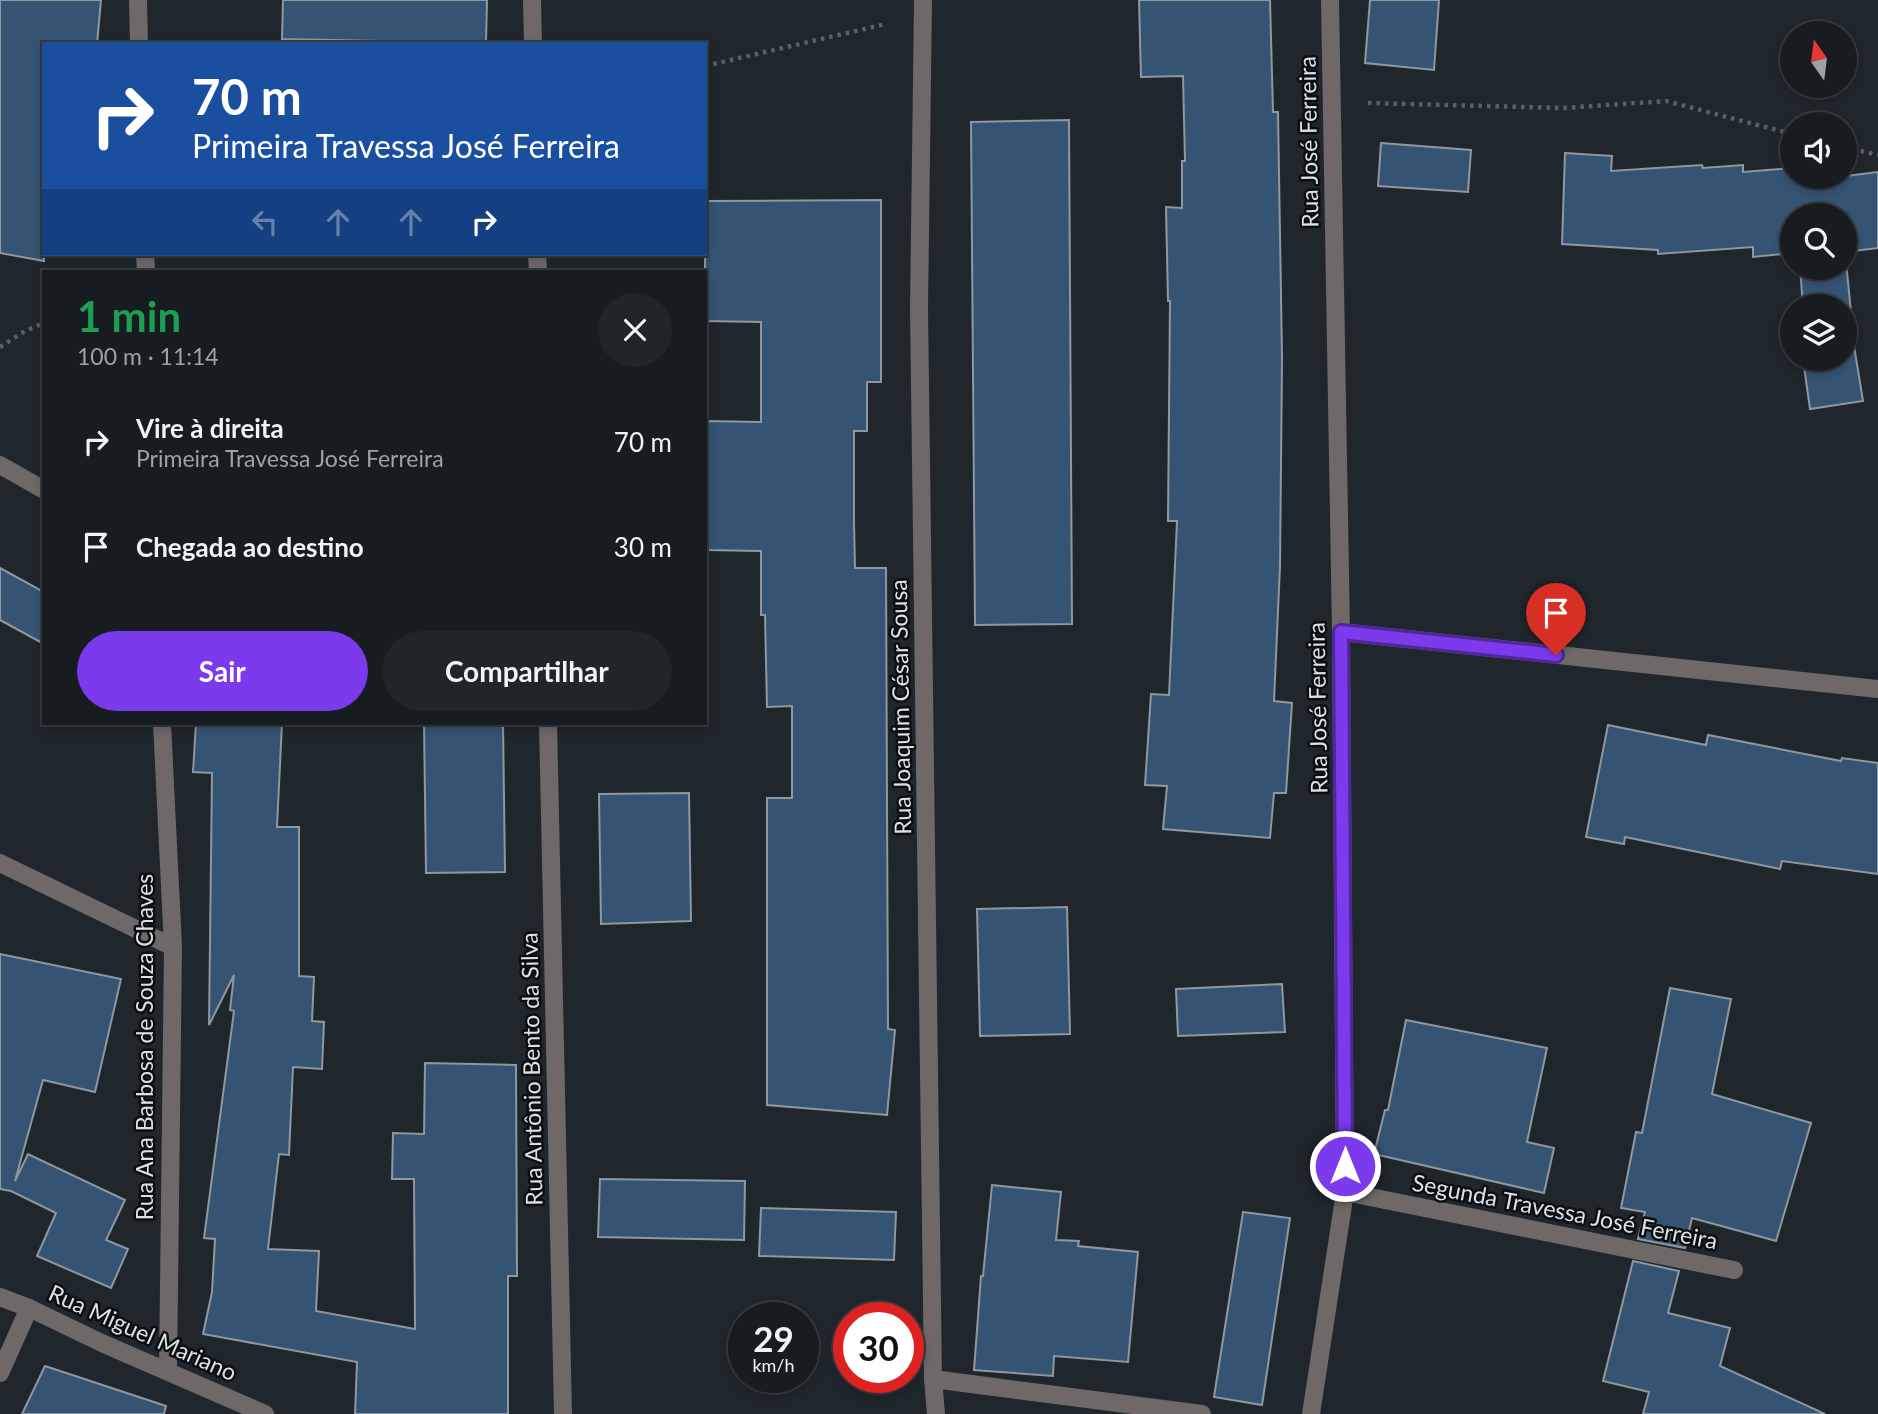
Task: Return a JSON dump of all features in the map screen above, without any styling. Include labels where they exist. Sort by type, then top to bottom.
[{"type":"street","points":[[138,0],[139,42]]},
{"type":"street","points":[[532,0],[533,42]]},
{"type":"street","name":"Rua Joaquim César Sousa","points":[[923,0],[919,309],[933,1379],[936,1414]]},
{"type":"street","name":"Rua José Ferreira","points":[[1311,1414],[1346,1192],[1341,632],[1330,0]]},
{"type":"street","points":[[0,465],[42,490]]},
{"type":"street","points":[[1341,632],[1878,689]]},
{"type":"street","name":"Rua Ana Barbosa de Souza Chaves","points":[[162,725],[173,947],[168,1370]]},
{"type":"street","name":"Rua Antônio Bento da Silva","points":[[548,725],[563,1414]]},
{"type":"street","points":[[0,863],[173,947]]},
{"type":"street","name":"Segunda Travessa José Ferreira","points":[[1346,1192],[1734,1270]]},
{"type":"street","name":"Rua Miguel Mariano","points":[[0,1297],[265,1414]]},
{"type":"street","points":[[0,1373],[29,1308]]},
{"type":"street","points":[[933,1379],[1202,1414]]},
{"type":"path","points":[[707,66],[884,26],[895,17]]},
{"type":"path","points":[[1332,102],[1563,108],[1667,101],[1780,131]]},
{"type":"path","points":[[1857,150],[1878,155]]},
{"type":"path","points":[[0,346],[42,324]]},
{"type":"building","points":[[0,0],[101,0],[97,42],[42,42],[44,261],[0,253]]},
{"type":"building","points":[[283,0],[487,0],[486,42],[282,39]]},
{"type":"building","points":[[1139,0],[1270,0],[1273,112],[1278,112],[1282,357],[1280,566],[1274,701],[1292,703],[1286,793],[1274,793],[1270,838],[1163,829],[1167,786],[1145,785],[1151,694],[1169,695],[1177,521],[1168,521],[1170,301],[1166,207],[1182,208],[1182,161],[1185,161],[1183,76],[1141,77]]},
{"type":"building","points":[[1370,0],[1439,0],[1434,70],[1365,63]]},
{"type":"building","points":[[1069,120],[1072,624],[975,625],[971,122]]},
{"type":"building","points":[[1381,143],[1471,150],[1468,192],[1378,186]]},
{"type":"building","points":[[1565,153],[1612,156],[1611,171],[1702,165],[1703,168],[1743,165],[1743,172],[1780,169],[1780,189],[1857,189],[1857,175],[1878,172],[1878,248],[1857,251],[1857,203],[1780,203],[1780,254],[1753,257],[1753,247],[1658,254],[1658,250],[1562,244]]},
{"type":"building","points":[[881,200],[881,382],[867,382],[867,431],[854,431],[854,523],[855,568],[886,568],[888,1029],[895,1030],[887,1115],[767,1105],[767,798],[792,798],[792,706],[767,707],[765,615],[761,615],[761,551],[707,550],[707,421],[761,422],[761,322],[707,321],[707,201]]},
{"type":"building","points":[[1801,280],[1848,280],[1849,294],[1802,294]]},
{"type":"building","points":[[1857,364],[1863,401],[1810,409],[1805,371],[1857,371]]},
{"type":"building","points":[[0,568],[42,591],[42,643],[0,620]]},
{"type":"building","points":[[196,725],[282,725],[277,827],[299,827],[299,976],[314,977],[312,1021],[324,1022],[322,1069],[293,1067],[289,1155],[279,1154],[268,1249],[319,1251],[316,1311],[415,1329],[414,1179],[392,1179],[393,1133],[424,1134],[425,1063],[516,1065],[517,1276],[508,1276],[508,1414],[355,1414],[357,1362],[203,1334],[212,1292],[215,1239],[204,1238],[234,1011],[230,1010],[234,975],[209,1025],[212,773],[193,772]]},
{"type":"building","points":[[424,725],[503,725],[505,872],[426,873]]},
{"type":"building","points":[[1608,725],[1706,745],[1708,735],[1841,761],[1842,758],[1878,763],[1878,874],[1782,861],[1780,869],[1625,837],[1624,844],[1586,837]]},
{"type":"building","points":[[689,793],[691,921],[601,924],[599,794]]},
{"type":"building","points":[[1067,907],[1070,1034],[980,1036],[977,909]]},
{"type":"building","points":[[0,954],[121,979],[95,1092],[43,1080],[15,1181],[28,1154],[125,1200],[106,1240],[128,1249],[111,1288],[37,1256],[56,1213],[11,1191],[0,1189]]},
{"type":"building","points":[[1282,984],[1285,1032],[1178,1036],[1176,989]]},
{"type":"building","points":[[1670,988],[1731,999],[1712,1094],[1811,1123],[1776,1241],[1692,1218],[1685,1248],[1638,1239],[1645,1212],[1621,1208],[1636,1132],[1642,1133]]},
{"type":"building","points":[[1406,1020],[1547,1048],[1527,1142],[1554,1148],[1544,1193],[1374,1154],[1385,1110],[1388,1110]]},
{"type":"building","points":[[600,1179],[745,1181],[744,1240],[598,1237]]},
{"type":"building","points":[[992,1185],[1061,1192],[1056,1240],[1079,1241],[1078,1246],[1138,1252],[1128,1362],[1054,1356],[1053,1376],[974,1370],[981,1276]]},
{"type":"building","points":[[761,1208],[896,1212],[894,1260],[759,1256]]},
{"type":"building","points":[[1243,1212],[1290,1218],[1262,1405],[1214,1397]]},
{"type":"building","points":[[1633,1261],[1679,1271],[1668,1313],[1730,1328],[1720,1366],[1825,1414],[1643,1414],[1649,1392],[1603,1381]]},
{"type":"building","points":[[45,1366],[166,1406],[164,1414],[22,1414]]},
{"type":"route","points":[[1345,1166],[1341,632],[1556,655]]}]
